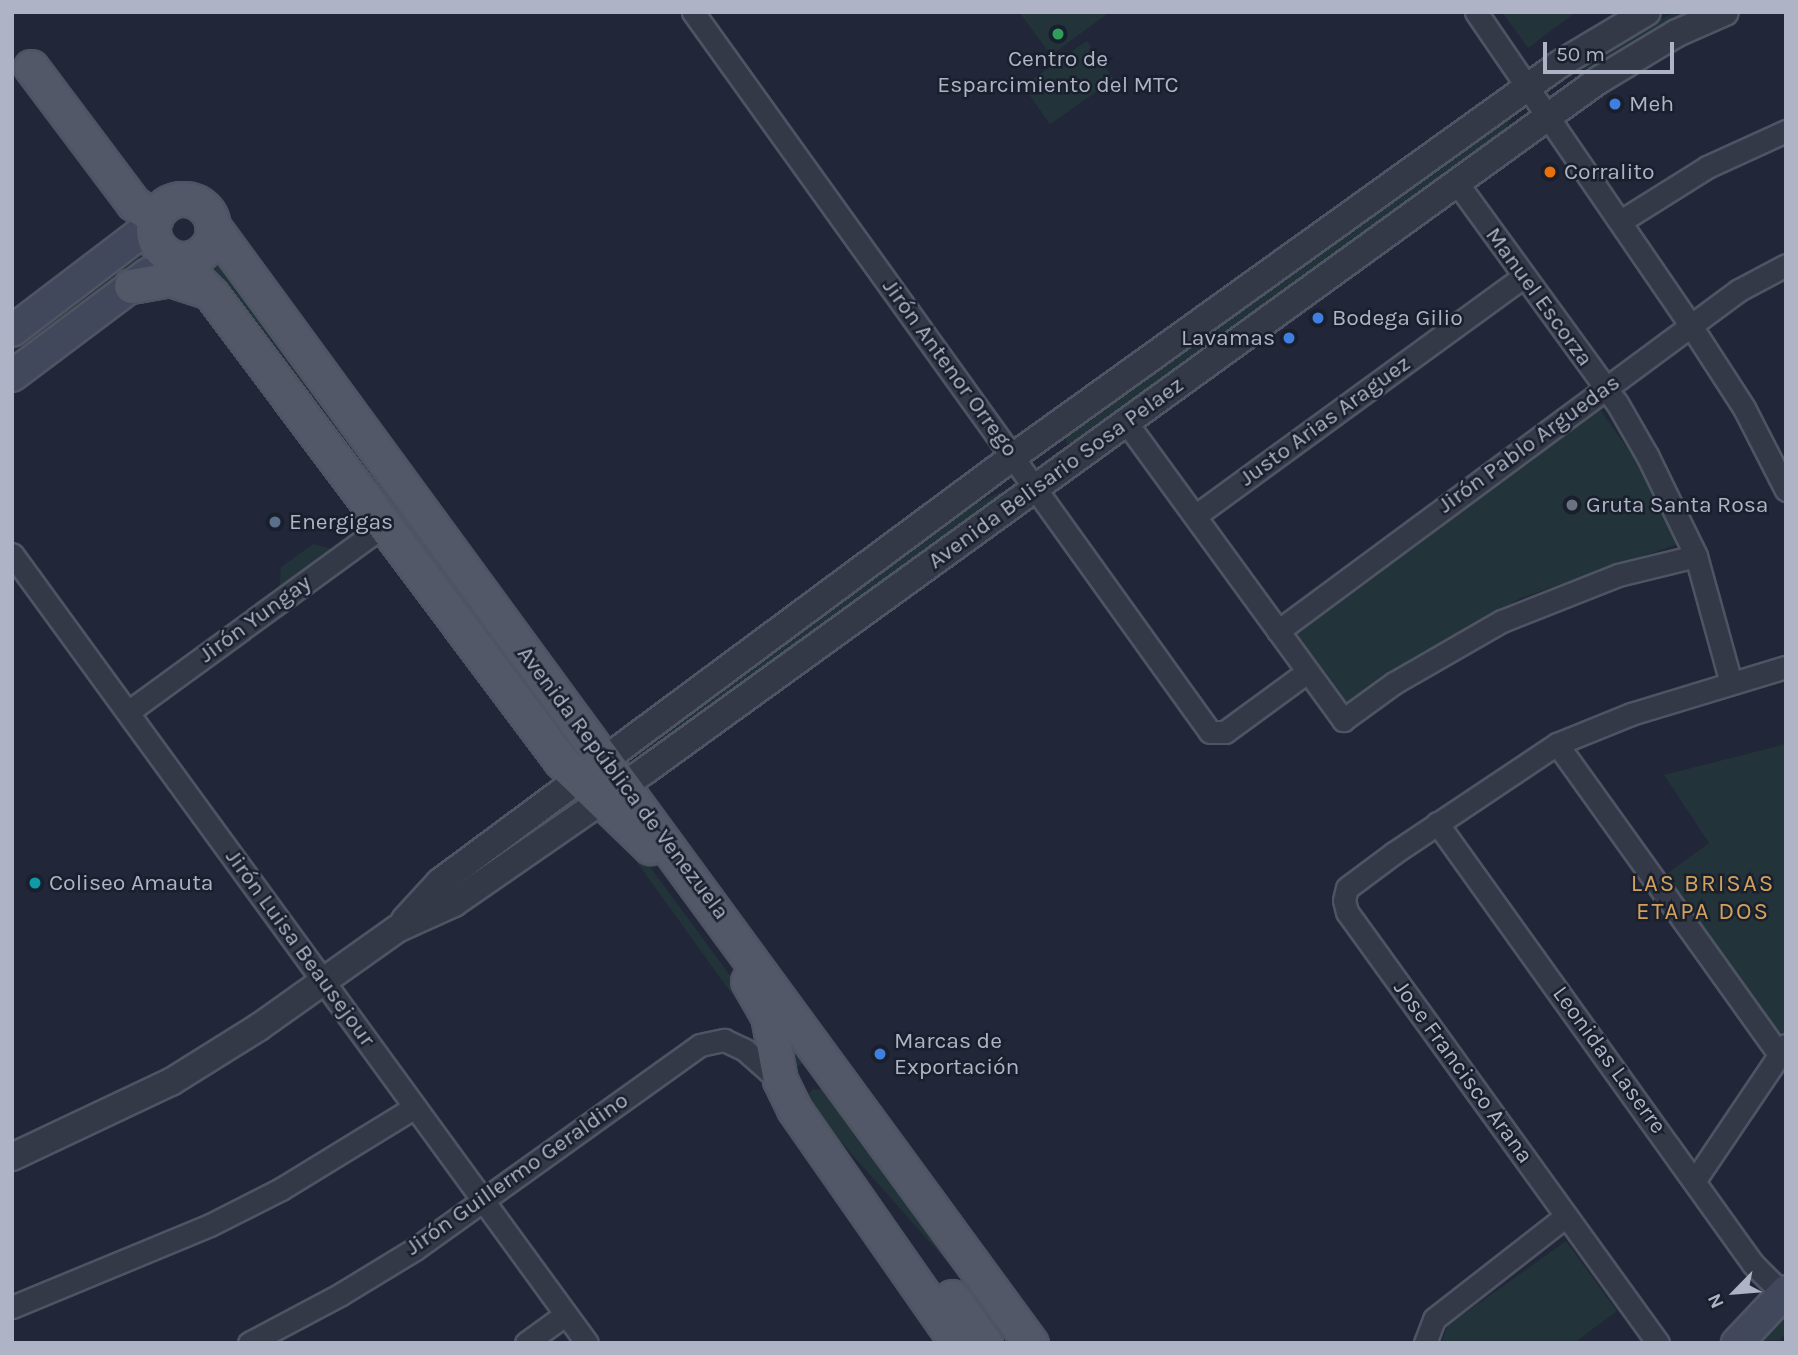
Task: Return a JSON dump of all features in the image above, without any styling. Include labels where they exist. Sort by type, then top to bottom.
[{"type":"main road","points":[[31,67],[133,203],[154,220],[155,239],[174,258]]},
{"type":"main road","points":[[12,331],[154,220],[169,202],[189,200],[205,209],[212,225],[206,249],[196,256],[174,258],[131,286],[12,376]]},
{"type":"main road","name":"Avenida República de Venezuela","points":[[212,225],[602,781],[754,989],[768,1016],[787,1095],[957,1343]]},
{"type":"main road","name":"Avenida República de Venezuela","points":[[174,258],[212,295],[383,526],[602,781],[838,1077],[1031,1343]]},
{"type":"main road","points":[[131,286],[170,279],[212,295]]},
{"type":"main road","points":[[787,1095],[793,1097],[804,1077],[815,1072],[838,1077]]},
{"type":"main road","name":"Avenida República de Venezuela","points":[[848,1186],[908,1238],[985,1343]]},
{"type":"main road","points":[[957,1304],[972,1309],[980,1306],[985,1300],[986,1283]]},
{"type":"main road","points":[[1737,1343],[1784,1293]]},
{"type":"street","name":"Jirón Antenor Orrego","points":[[693,12],[1014,456],[1210,733],[1225,732],[1307,672]]},
{"type":"street","points":[[1476,12],[1550,115],[1691,326],[1744,408],[1786,490]]},
{"type":"street","name":"Avenida Belisario Sosa Pelaez","points":[[602,781],[1014,456],[1588,45],[1647,12]]},
{"type":"street","name":"Avenida Belisario Sosa Pelaez","points":[[602,781],[1036,487],[1550,115],[1642,53],[1718,13]]},
{"type":"street","points":[[1621,221],[1707,167],[1786,131]]},
{"type":"street","name":"Manuel Escorza","points":[[1457,183],[1604,389],[1648,457],[1696,555],[1731,682]]},
{"type":"street","name":"Jirón Pablo Arguedas","points":[[1278,631],[1740,290],[1786,265]]},
{"type":"street","name":"Justo Arias Araguez","points":[[1195,516],[1524,276]]},
{"type":"street","points":[[1126,422],[1343,720],[1415,670],[1502,621],[1618,575],[1696,555]]},
{"type":"street","name":"Jirón Yungay","points":[[128,712],[383,526]]},
{"type":"street","name":"Jirón Luisa Beausejour","points":[[12,554],[587,1343]]},
{"type":"street","points":[[1437,823],[1557,744],[1731,682],[1786,667]]},
{"type":"street","points":[[1557,744],[1782,1050],[1695,1180]]},
{"type":"street","points":[[12,1157],[171,1082],[324,981],[397,929],[454,903],[602,781]]},
{"type":"street","name":"Leonidas Laserre","points":[[1437,823],[1753,1264],[1784,1293]]},
{"type":"street","name":"Jose Francisco Arana","points":[[1437,823],[1347,888],[1347,912],[1658,1343]]},
{"type":"street","name":"Jirón Guillermo Geraldino","points":[[248,1343],[341,1294],[483,1200],[700,1045],[724,1040],[745,1050],[787,1095]]},
{"type":"street","points":[[12,1307],[210,1225],[281,1189],[415,1107]]},
{"type":"street","points":[[1425,1343],[1434,1318],[1566,1216]]},
{"type":"street","points":[[526,1343],[566,1314]]},
{"type":"shaded area","name":"Centro de Esparcimiento del MTC","points":[[1019,12],[1110,12],[1051,55]]},
{"type":"shaded area","points":[[1502,12],[1576,12],[1528,48]]},
{"type":"shaded area","points":[[1676,12],[1693,12],[1573,76],[1640,29]]},
{"type":"shaded area","points":[[1087,41],[1114,80],[1050,124],[1023,86]]},
{"type":"shaded area","points":[[1511,119],[1500,137],[1071,449],[1064,438],[1493,126]]},
{"type":"shaded area","points":[[147,248],[152,254],[147,261],[12,360],[12,345]]},
{"type":"shaded area","points":[[215,256],[569,740],[568,743],[220,277],[211,264]]},
{"type":"shaded area","points":[[1597,405],[1650,481],[1678,544],[1521,598],[1410,659],[1346,705],[1291,633]]},
{"type":"shaded area","points":[[1004,490],[982,515],[643,759],[636,749],[968,508]]},
{"type":"shaded area","points":[[313,544],[335,550],[279,591],[281,567]]},
{"type":"shaded area","points":[[1786,744],[1784,1033],[1772,1031],[1664,876],[1709,843],[1664,775]]},
{"type":"shaded area","points":[[620,839],[631,841],[779,1042],[799,1053],[804,1062],[789,1073]]},
{"type":"shaded area","points":[[813,1089],[828,1090],[967,1284],[809,1106],[808,1094]]},
{"type":"shaded area","points":[[1566,1241],[1617,1311],[1574,1343],[1441,1343],[1448,1325]]},
{"type":"shaded area","points":[[1786,1299],[1786,1332],[1780,1340],[1737,1343]]},
{"type":"place","name":"Centro de Esparcimiento del MTC","points":[[1058,34]]},
{"type":"place","name":"Meh","points":[[1615,104]]},
{"type":"place","name":"Corralito","points":[[1550,172]]},
{"type":"place","name":"Bodega Gilio","points":[[1318,318]]},
{"type":"place","name":"Lavamas","points":[[1289,338]]},
{"type":"place","name":"Gruta Santa Rosa","points":[[1572,505]]},
{"type":"place","name":"Energigas","points":[[275,522]]},
{"type":"place","name":"Coliseo Amauta","points":[[35,883]]},
{"type":"place","name":"Marcas de Exportación","points":[[880,1054]]},
{"type":"district","name":"LAS BRISAS ETAPA DOS","points":[[1703,898]]}]
